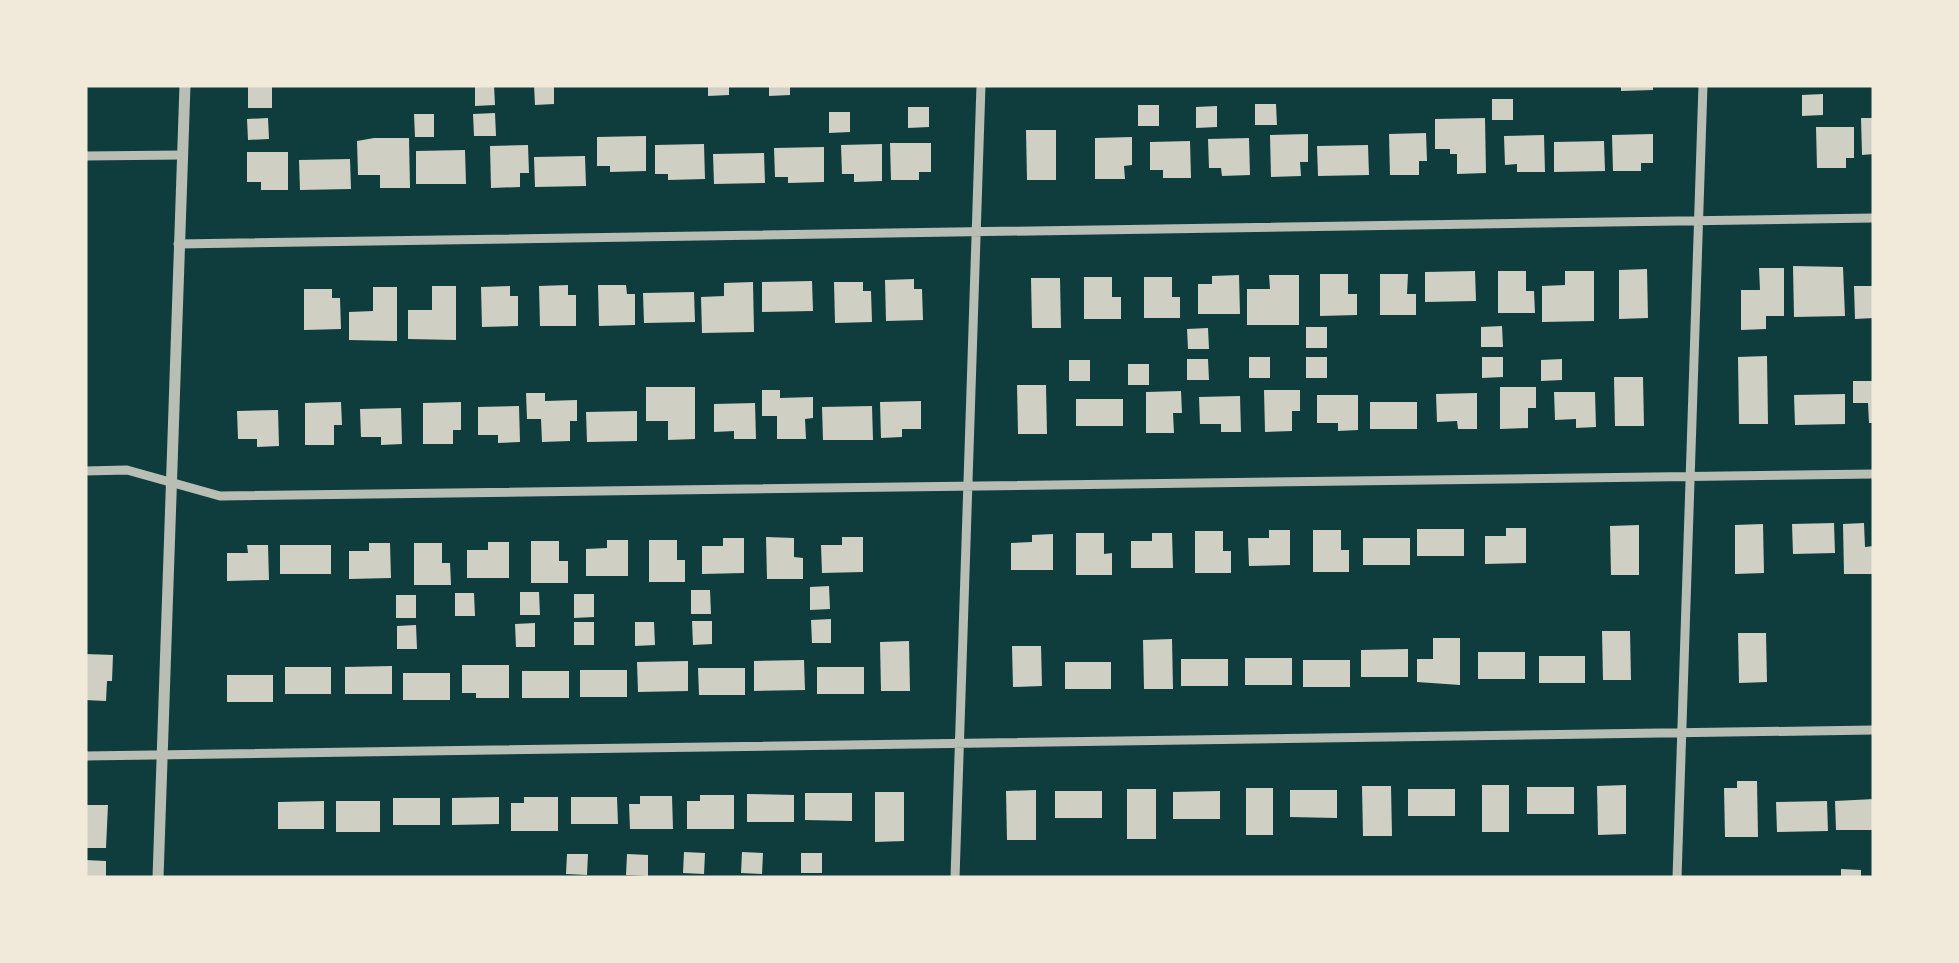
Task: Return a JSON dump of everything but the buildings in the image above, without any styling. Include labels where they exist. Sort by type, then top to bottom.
[{"type":"street","points":[[158,878],[184,85]]},
{"type":"street","points":[[955,878],[981,85]]},
{"type":"street","points":[[1677,878],[1703,85]]},
{"type":"street","points":[[85,156],[182,155]]},
{"type":"street","points":[[178,244],[1874,218]]},
{"type":"street","points":[[85,471],[127,470],[220,496],[1874,474]]},
{"type":"street","points":[[85,756],[1874,730]]}]
